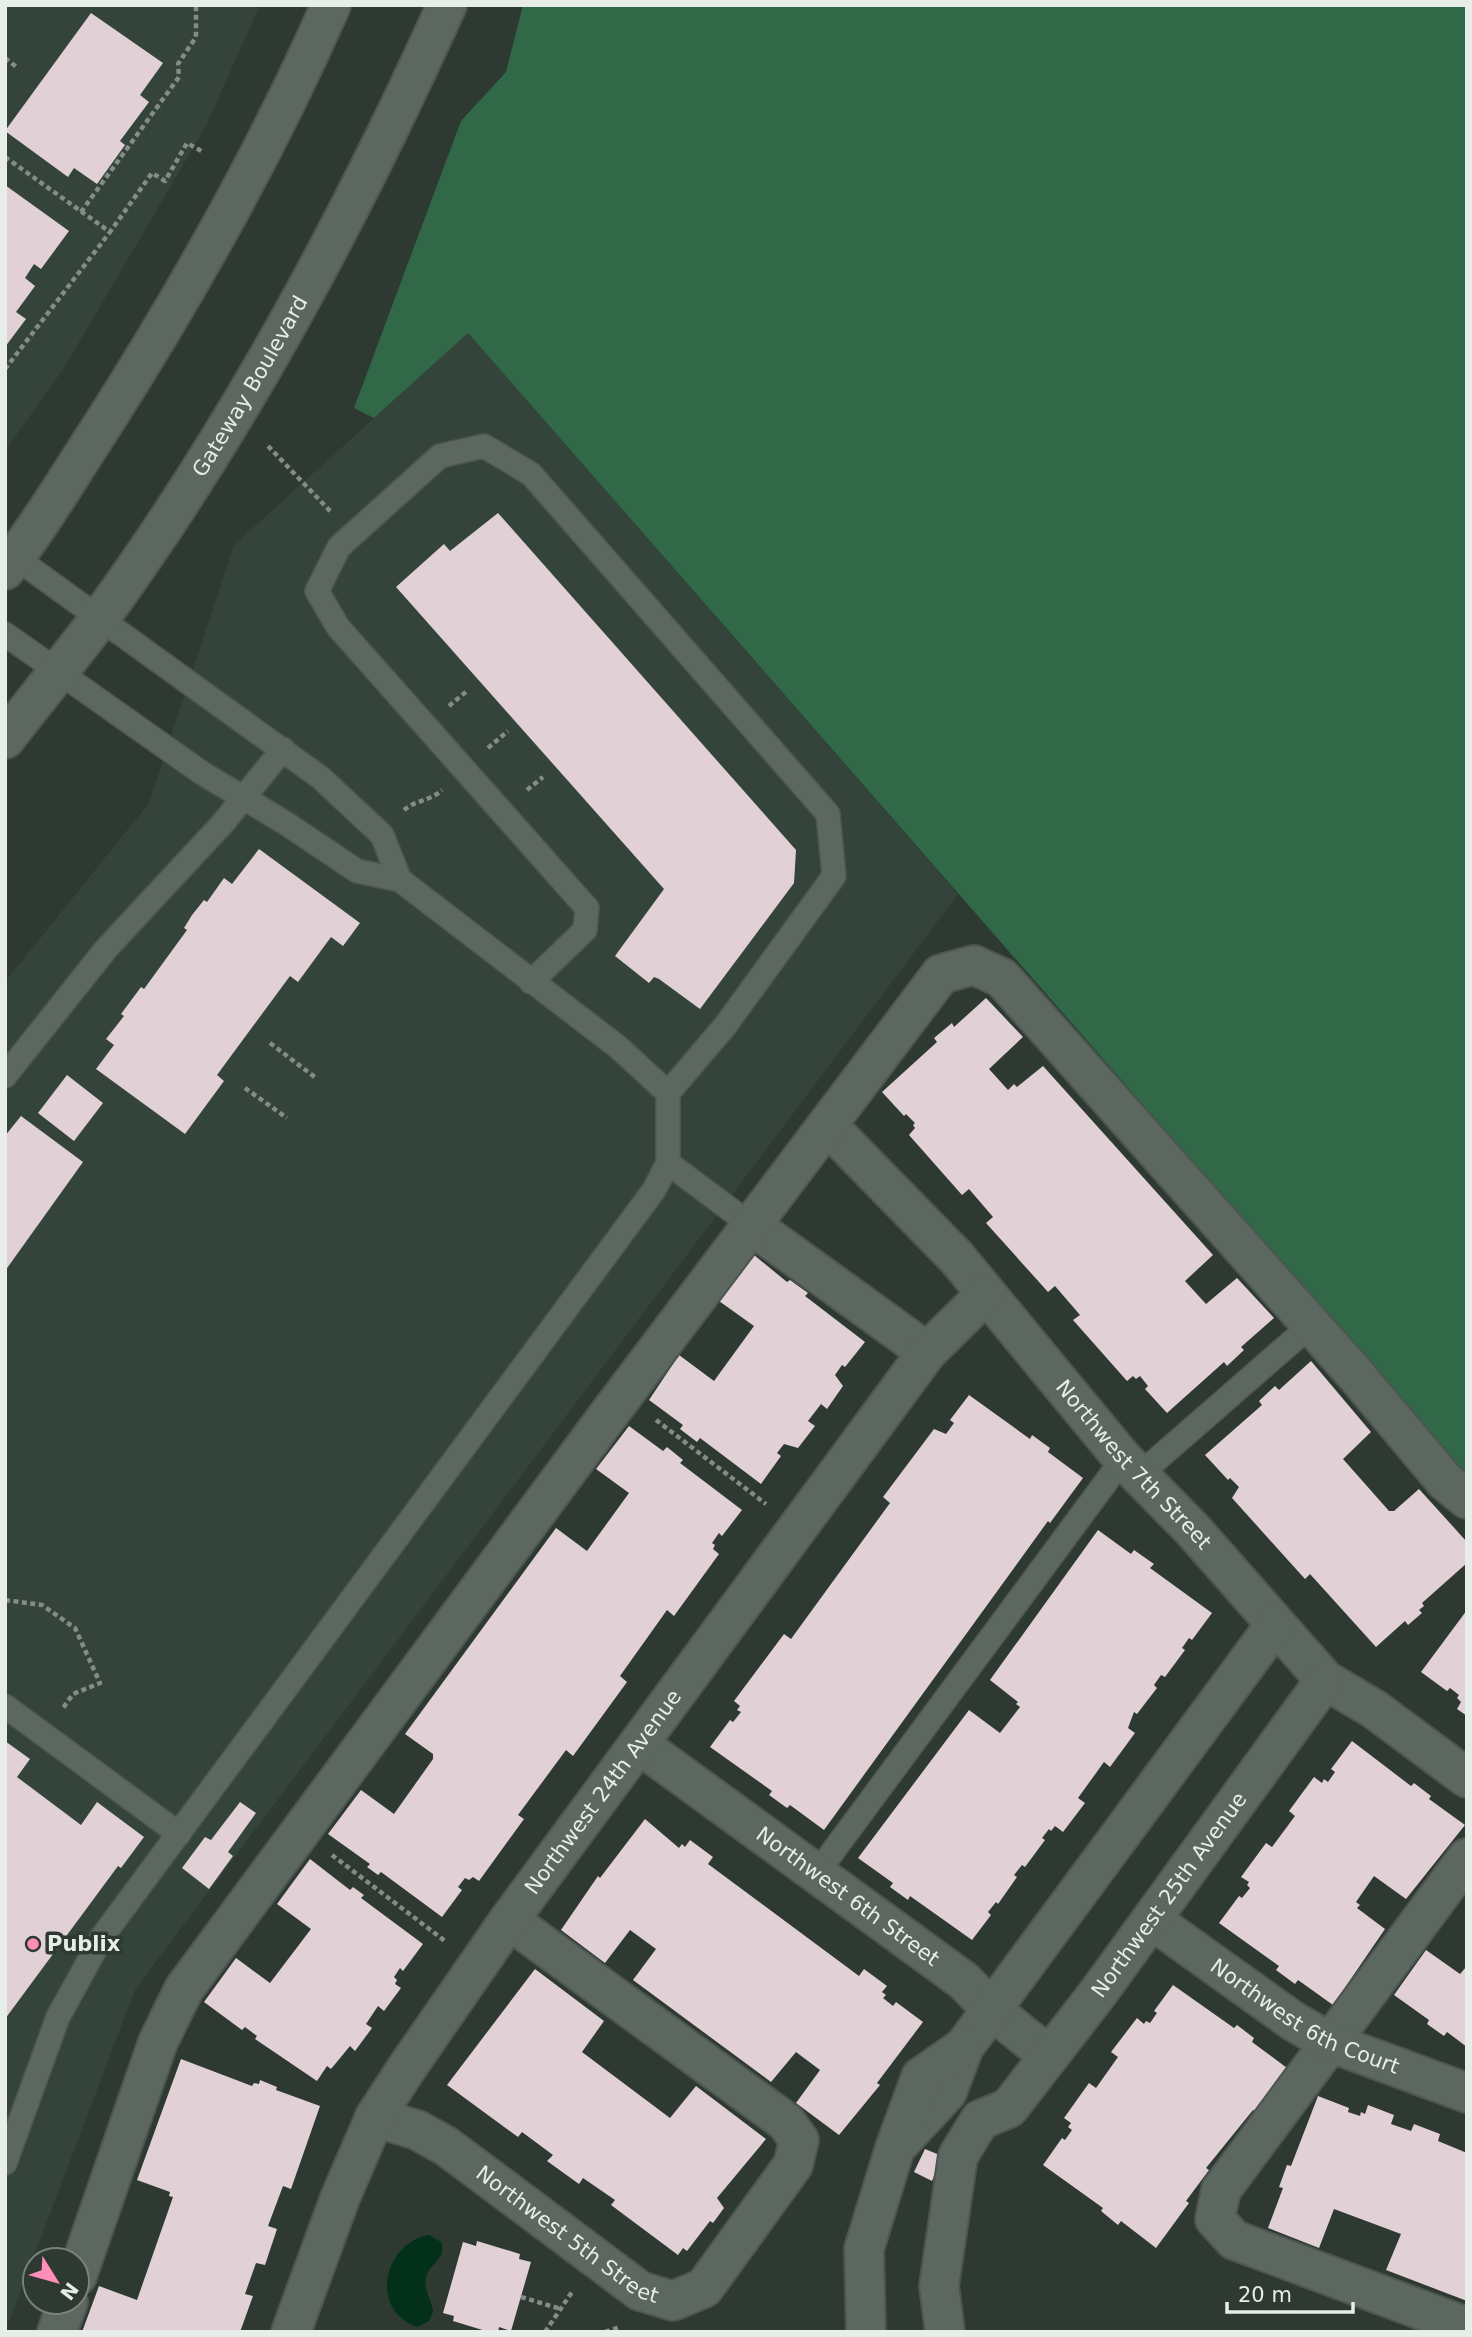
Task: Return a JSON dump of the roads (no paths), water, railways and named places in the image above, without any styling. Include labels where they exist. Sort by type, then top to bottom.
[{"type":"street","points":[[9,559],[181,299],[260,155],[331,5]]},
{"type":"street","name":"Gateway Boulevard","points":[[5,739],[99,619],[202,466],[282,334],[355,201],[447,5]]},
{"type":"street","points":[[87,2246],[158,2042],[184,1989],[751,1225],[941,974],[974,965],[1002,978],[1311,1325],[1445,1481],[1467,1499]]},
{"type":"street","name":"Northwest 7th Street","points":[[827,1125],[950,1250],[1130,1467],[1192,1529],[1325,1681],[1374,1709],[1467,1777]]},
{"type":"street","points":[[751,1225],[927,1352]]},
{"type":"street","name":"Northwest 24th Avenue","points":[[291,2332],[340,2199],[375,2117],[509,1920],[927,1352],[986,1294]]},
{"type":"street","points":[[895,2148],[947,2092],[964,2048],[1275,1625]]},
{"type":"street","name":"Northwest 25th Avenue","points":[[948,2214],[1004,2135],[1009,2108],[1152,1920],[1325,1681]]},
{"type":"street","name":"Northwest 6th Street","points":[[640,1745],[964,1981],[992,2010],[1049,2056]]},
{"type":"street","points":[[1467,1858],[1221,2190],[1215,2219],[1234,2240],[1467,2327]]},
{"type":"street","name":"Northwest 5th Street","points":[[375,2117],[418,2130],[446,2146],[640,2291],[674,2301],[704,2288],[793,2165],[799,2140],[786,2122],[509,1920]]},
{"type":"street","name":"Northwest 6th Court","points":[[1152,1920],[1293,2021],[1329,2042],[1467,2093]]},
{"type":"street","points":[[866,2332],[864,2249],[895,2148],[921,2077],[964,2048]]},
{"type":"street","name":"Northwest 25th Avenue","points":[[945,2332],[939,2286],[958,2155],[980,2120],[1009,2108]]},
{"type":"street","points":[[924,2117],[966,2142]]},
{"type":"lane","points":[[5,2163],[70,1992],[102,1937],[654,1190],[668,1163],[668,1093],[725,1026],[834,876],[828,814],[531,474],[484,446],[440,456],[339,547],[317,591],[338,627],[587,908],[584,930],[531,982]]},
{"type":"lane","points":[[9,559],[99,619],[321,778],[382,835],[400,880]]},
{"type":"lane","points":[[5,634],[202,773],[357,871],[400,880],[618,1047],[668,1093]]},
{"type":"lane","points":[[5,1076],[113,941],[245,798],[283,749]]},
{"type":"lane","points":[[668,1163],[751,1225]]},
{"type":"lane","points":[[817,1873],[1130,1467],[1311,1325]]},
{"type":"lane","points":[[5,1706],[179,1834]]},
{"type":"place","name":"Publix","points":[[33,1944]]}]
